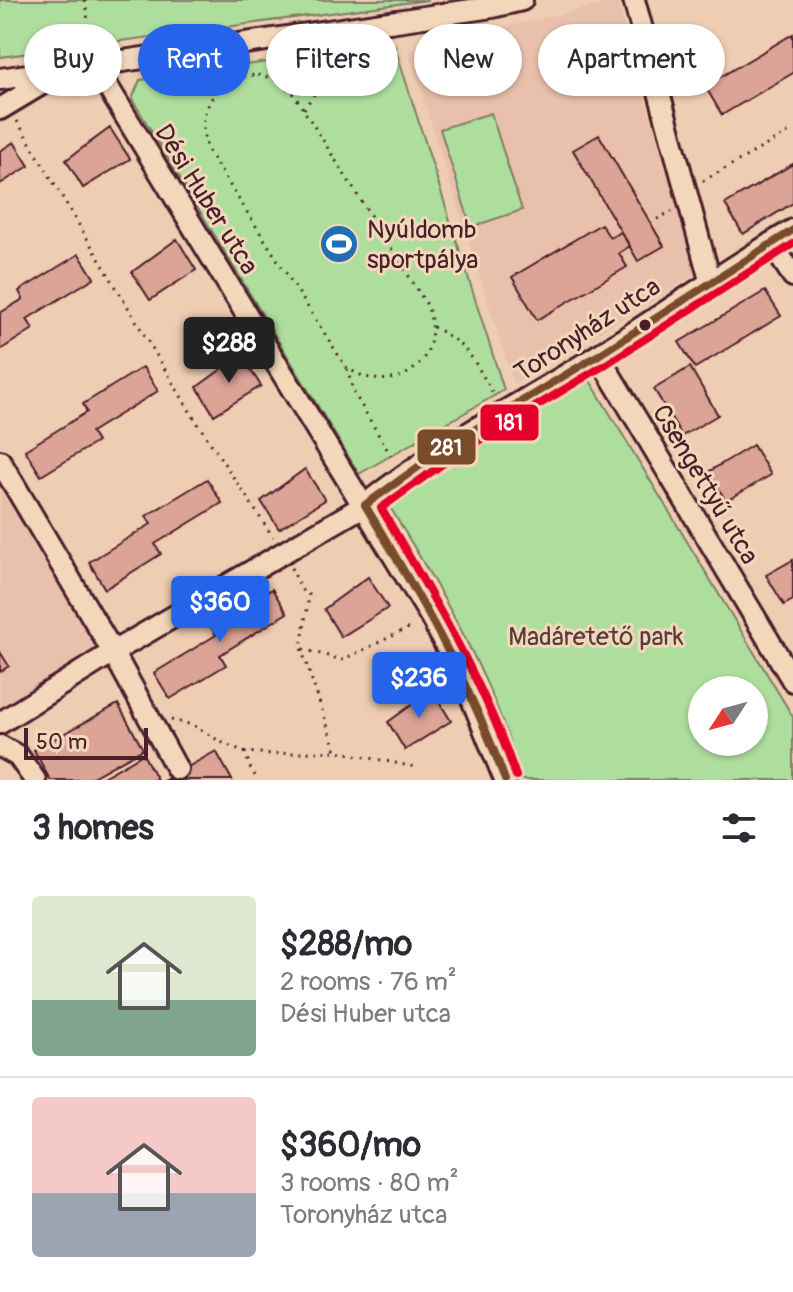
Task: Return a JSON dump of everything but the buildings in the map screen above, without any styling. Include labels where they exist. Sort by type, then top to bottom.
[{"type":"street","points":[[375,24],[522,0]]},
{"type":"street","points":[[634,0],[710,280]]},
{"type":"street","points":[[122,62],[266,41]]},
{"type":"street","points":[[0,79],[24,76]]},
{"type":"street","points":[[4,106],[24,94]]},
{"type":"street","name":"Dési Huber utca","points":[[113,96],[431,617],[467,687],[505,780]]},
{"type":"street","name":"Toronyház utca","points":[[0,723],[113,652],[365,505],[402,475],[793,230]]},
{"type":"street","points":[[771,243],[793,276]]},
{"type":"street","name":"Csengettyű utca","points":[[598,355],[793,681]]},
{"type":"street","points":[[0,461],[113,652],[177,769]]},
{"type":"street","points":[[0,746],[18,756],[35,780]]},
{"type":"path","points":[[85,0],[89,24]]},
{"type":"path","points":[[346,367],[372,380],[383,381],[406,375],[429,350],[433,327],[427,305],[293,93],[277,80],[258,75],[238,77],[214,94],[204,112],[203,132],[208,151],[346,367],[354,393],[402,475]]},
{"type":"path","points":[[304,109],[313,96]]},
{"type":"path","points":[[4,106],[194,418],[283,553],[303,592],[309,595],[301,648],[336,751]]},
{"type":"path","points":[[650,223],[687,196],[793,130]]},
{"type":"path","points":[[433,327],[454,338],[467,350],[504,412]]},
{"type":"path","points":[[301,648],[342,660],[431,617]]},
{"type":"path","points":[[153,724],[164,718],[193,725],[245,752],[336,751],[415,767]]},
{"type":"path","points":[[245,752],[258,780]]},
{"type":"shaded area","points":[[617,1],[624,24],[538,24],[538,96],[644,96],[696,274],[514,384],[423,96],[522,96],[522,24],[519,24]]},
{"type":"shaded area","points":[[414,49],[414,69],[408,50]]},
{"type":"shaded area","points":[[0,469],[107,649],[0,717]]},
{"type":"green space","points":[[0,0],[428,0],[248,24],[138,24],[138,39],[122,41],[122,24],[24,24],[24,54],[0,57]]},
{"type":"green space","name":"Nyúldomb sportpálya","points":[[398,57],[504,390],[359,474],[132,99],[138,85],[138,96],[250,96],[250,64],[266,62],[266,96],[398,96]]},
{"type":"green space","points":[[491,113],[522,210],[471,227],[440,129]]},
{"type":"green space","name":"Madáretető park","points":[[589,379],[793,717],[793,780],[522,780],[482,672],[428,570],[388,504]]},
{"type":"transit line","name":"281","points":[[505,780],[459,673],[365,505],[449,445],[597,356],[793,230]]},
{"type":"transit line","name":"181","points":[[516,776],[472,672],[381,508],[455,455],[603,366],[793,244]]},
{"type":"place","name":"Nyúldomb sportpálya","points":[[339,244]]}]
